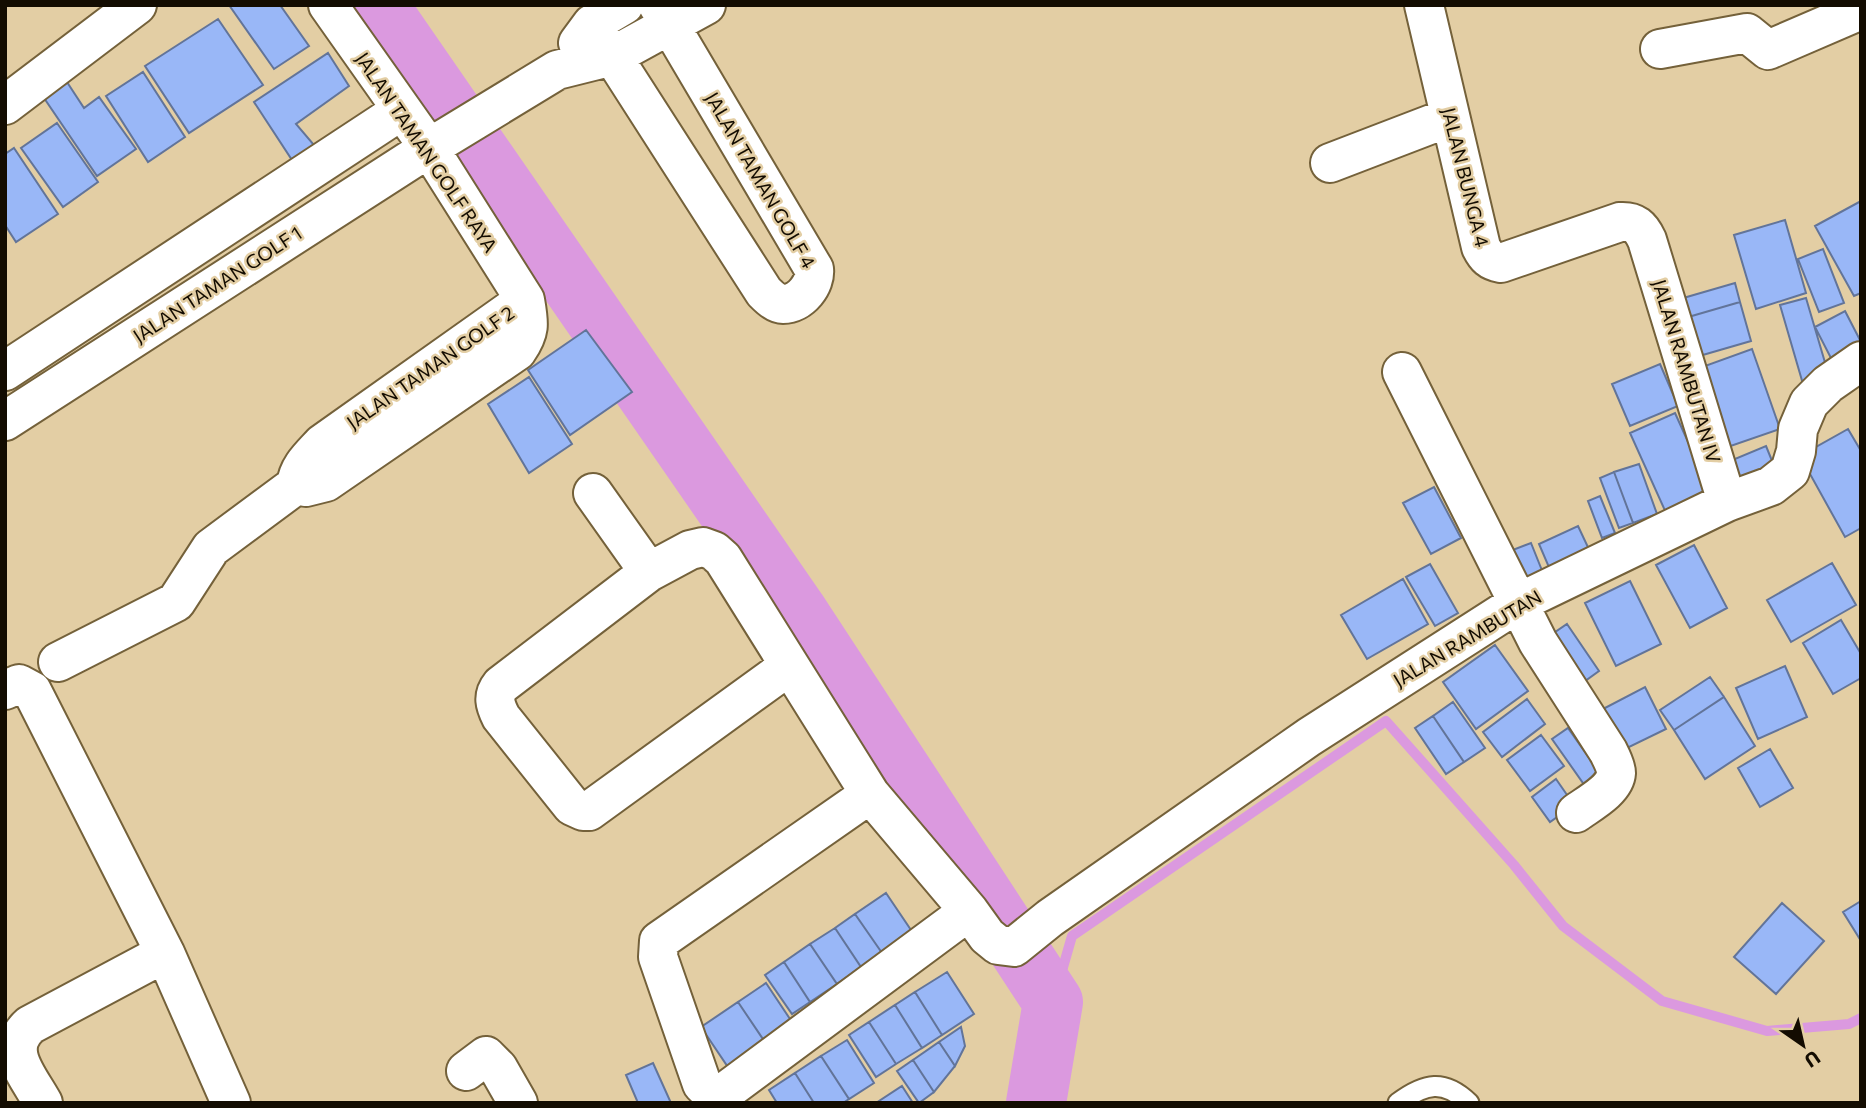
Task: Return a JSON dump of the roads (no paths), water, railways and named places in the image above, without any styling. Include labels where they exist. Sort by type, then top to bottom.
[{"type":"street","points":[[5,104],[136,5]]},
{"type":"street","name":"JALAN TAMAN GOLF RAYA","points":[[328,5],[402,110],[440,142],[525,299]]},
{"type":"street","points":[[557,70],[613,57],[665,15],[706,5]]},
{"type":"street","name":"JALAN BUNGA 4","points":[[1424,5],[1480,247],[1485,256],[1501,262],[1630,221],[1638,225],[1647,240]]},
{"type":"street","points":[[1660,49],[1747,33],[1768,50],[1861,10]]},
{"type":"street","points":[[557,70],[608,15]]},
{"type":"street","name":"JALAN TAMAN GOLF 4","points":[[608,15],[613,57],[764,292],[777,302],[792,302],[813,284],[814,269],[665,15]]},
{"type":"street","name":"JALAN TAMAN GOLF 1","points":[[5,421],[557,70]]},
{"type":"street","points":[[5,370],[402,110]]},
{"type":"street","points":[[1330,163],[1450,117]]},
{"type":"street","name":"JALAN RAMBUTAN IV","points":[[1647,240],[1727,502]]},
{"type":"street","name":"JALAN TAMAN GOLF 2","points":[[58,662],[176,602],[211,548],[296,485],[297,475],[322,444],[525,299]]},
{"type":"street","name":"JALAN RAMBUTAN","points":[[970,911],[993,941],[998,945],[1014,947],[1050,918],[1309,737],[1518,603],[1727,502],[1771,486],[1790,471],[1796,451],[1798,429],[1809,403],[1828,384],[1861,361]]},
{"type":"street","points":[[1402,372],[1538,642],[1613,762],[1616,774],[1611,785],[1576,813]]},
{"type":"street","points":[[593,493],[649,572]]},
{"type":"street","points":[[789,666],[589,811],[577,809],[501,716],[495,692],[649,572],[690,550],[703,547],[714,551],[723,559],[870,794],[970,911],[722,1094],[711,1093],[702,1084],[659,957],[659,941],[870,794]]},
{"type":"street","points":[[5,690],[19,684],[32,691],[165,953],[230,1103]]},
{"type":"street","points":[[43,1103],[17,1054],[20,1034],[30,1025],[165,953]]},
{"type":"street","points":[[466,1071],[486,1056],[498,1068],[518,1103]]},
{"type":"lane","points":[[1398,1103],[1416,1089],[1446,1086],[1469,1103]]},
{"type":"waterway","points":[[378,5],[797,611],[1053,1002],[1036,1103]]},
{"type":"waterway","points":[[1053,1002],[1072,936],[1386,721],[1514,865],[1563,926],[1662,1001],[1767,1031],[1849,1024],[1861,1018]]}]
